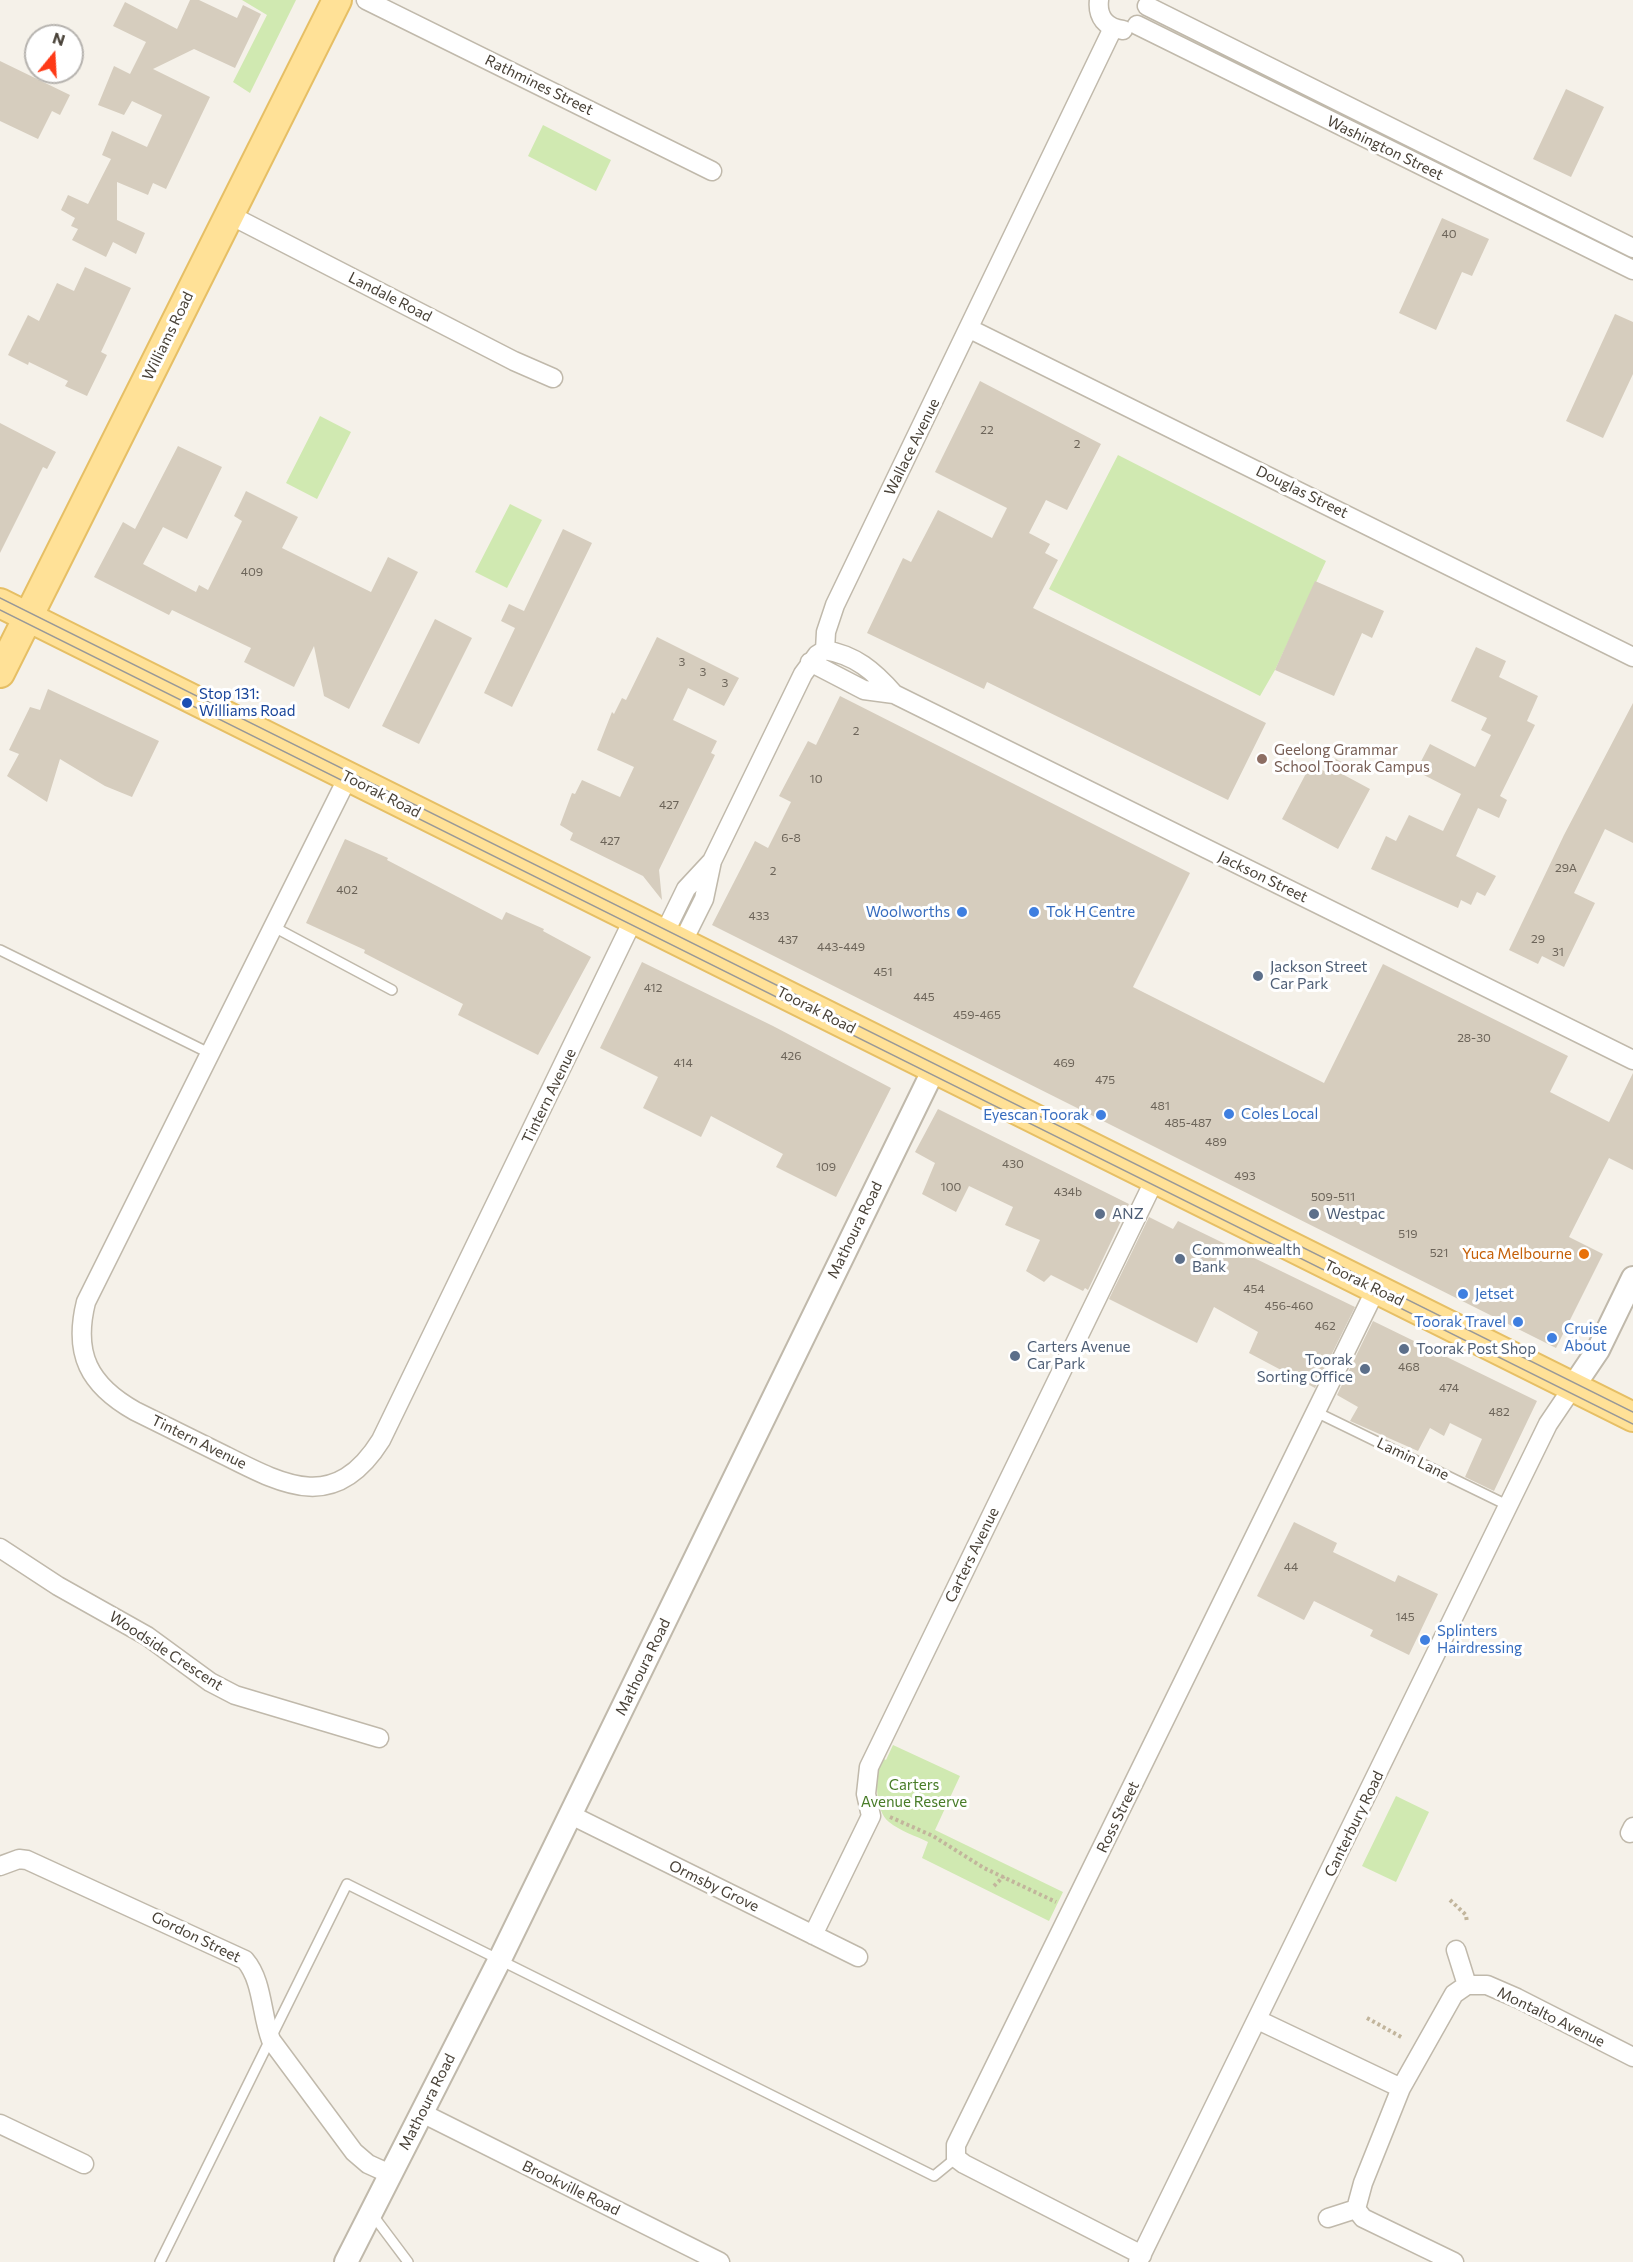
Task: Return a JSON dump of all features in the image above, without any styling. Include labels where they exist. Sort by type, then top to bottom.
[{"type":"main road","name":"Williams Road","points":[[0,673],[337,0]]},
{"type":"main road","name":"Toorak Road","points":[[0,603],[1633,1417]]},
{"type":"street","name":"Rathmines Street","points":[[366,0],[712,171]]},
{"type":"street","points":[[1094,2],[1104,22],[1113,28],[1125,30],[1137,25],[1146,14],[1147,3]]},
{"type":"street","name":"Washington Street","points":[[1147,3],[1633,248]]},
{"type":"street","name":"Washington Street","points":[[1137,25],[1633,270]]},
{"type":"street","name":"Wallace Avenue","points":[[825,650],[826,632],[835,605],[970,329],[1113,28]]},
{"type":"street","name":"Landale Road","points":[[228,214],[514,361],[553,378]]},
{"type":"street","name":"Douglas Street","points":[[970,329],[1633,657]]},
{"type":"street","points":[[673,938],[686,889],[712,861],[810,662],[825,650]]},
{"type":"street","name":"Jackson Street","points":[[825,650],[842,653],[873,670],[894,694]]},
{"type":"street","name":"Jackson Street","points":[[810,662],[864,690],[894,694],[1633,1060]]},
{"type":"street","name":"Tintern Avenue","points":[[348,777],[86,1302],[81,1323],[84,1357],[102,1387],[116,1400],[135,1411],[284,1484],[327,1485],[361,1468],[381,1440],[633,920]]},
{"type":"street","name":"Mathoura Road","points":[[345,2262],[500,1959],[934,1069]]},
{"type":"street","name":"Carters Avenue","points":[[813,1935],[871,1816],[866,1794],[869,1767],[1155,1179]]},
{"type":"street","points":[[1573,1387],[1598,1350],[1633,1278]]},
{"type":"street","name":"Ross Street","points":[[956,2158],[956,2145],[1376,1289]]},
{"type":"street","name":"Canterbury Road","points":[[1140,2258],[1548,1424],[1573,1387]]},
{"type":"street","name":"Woodside Crescent","points":[[0,1548],[58,1586],[147,1636],[210,1682],[236,1695],[379,1738]]},
{"type":"street","name":"Ormsby Grove","points":[[571,1815],[858,1957]]},
{"type":"street","name":"Gordon Street","points":[[0,1866],[19,1859],[27,1860],[245,1960],[253,1969],[258,1982],[264,2021],[271,2040],[354,2152],[369,2164],[390,2175]]},
{"type":"street","points":[[1356,2209],[1363,2183],[1401,2088],[1454,1994],[1467,1985],[1456,1950]]},
{"type":"street","name":"Montalto Avenue","points":[[1467,1985],[1486,1985],[1517,1998],[1633,2057]]},
{"type":"street","points":[[1258,2020],[1401,2088]]},
{"type":"street","name":"Brookville Road","points":[[422,2113],[720,2262]]},
{"type":"street","points":[[0,2124],[84,2164]]},
{"type":"street","points":[[956,2158],[1140,2258]]},
{"type":"street","points":[[1328,2218],[1356,2209]]},
{"type":"street","points":[[1356,2209],[1363,2218],[1454,2262]]},
{"type":"lane","points":[[272,927],[392,990]]},
{"type":"lane","points":[[0,950],[209,1053]]},
{"type":"lane","name":"Lamin Lane","points":[[1316,1412],[1509,1506]]},
{"type":"lane","points":[[160,2262],[347,1884],[934,2176],[956,2158]]},
{"type":"lane","points":[[371,2212],[408,2262]]},
{"type":"path","points":[[885,1816],[898,1817],[984,1868],[1060,1904]]},
{"type":"path","points":[[994,1886],[1004,1876]]},
{"type":"path","points":[[1450,1900],[1466,1916],[1467,1923]]},
{"type":"path","points":[[1367,2018],[1403,2038]]},
{"type":"green space","points":[[242,0],[296,0],[250,93],[233,82],[267,15]]},
{"type":"green space","points":[[543,125],[611,160],[596,191],[528,156]]},
{"type":"green space","points":[[320,416],[351,432],[317,499],[286,483]]},
{"type":"green space","points":[[1118,455],[1326,561],[1275,670],[1260,696],[1049,589]]},
{"type":"green space","points":[[510,504],[542,520],[507,588],[475,572]]},
{"type":"green space","name":"Carters Avenue Reserve","points":[[893,1745],[960,1776],[935,1830],[1063,1892],[1049,1921],[922,1858],[928,1842],[889,1822],[878,1801],[877,1782],[882,1758],[886,1760]]},
{"type":"green space","points":[[1396,1796],[1429,1812],[1396,1882],[1362,1866]]},
{"type":"building","points":[[190,0],[199,0],[237,18],[243,5],[261,14],[235,68],[194,49],[153,69],[210,97],[166,189],[153,183],[148,195],[117,182],[117,220],[145,233],[136,254],[113,242],[106,257],[72,240],[78,229],[71,226],[75,218],[61,210],[68,195],[88,204],[111,159],[102,155],[112,131],[147,147],[162,115],[132,101],[124,115],[98,105],[114,66],[130,74],[146,42],[113,26],[125,2],[177,29]]},
{"type":"building","points":[[0,61],[24,73],[24,84],[47,84],[70,95],[60,115],[52,111],[38,139],[0,121]]},
{"type":"building","points":[[1566,89],[1604,107],[1571,177],[1533,159]]},
{"type":"building","points":[[1442,218],[1489,239],[1472,276],[1462,272],[1436,330],[1399,313]]},
{"type":"building","points":[[85,267],[131,288],[101,352],[107,355],[87,396],[65,386],[68,381],[29,362],[28,365],[8,355],[28,315],[39,321],[57,283],[74,291]]},
{"type":"building","points":[[1615,314],[1633,322],[1633,374],[1603,438],[1566,421]]},
{"type":"building","points":[[980,381],[1101,444],[1067,510],[1046,500],[1029,533],[1050,544],[1045,553],[1058,560],[1033,608],[1266,723],[1228,800],[987,682],[984,689],[867,633],[903,558],[911,562],[938,510],[992,538],[1007,508],[935,472]]},
{"type":"building","points":[[0,423],[56,452],[47,469],[43,467],[0,553]]},
{"type":"building","points":[[178,446],[222,467],[187,539],[163,527],[143,564],[196,592],[199,585],[208,590],[242,521],[234,516],[246,491],[298,517],[282,548],[371,592],[388,557],[418,572],[349,709],[324,696],[314,646],[294,687],[244,662],[251,648],[172,610],[169,615],[94,577],[123,522],[135,529]]},
{"type":"building","points":[[563,529],[592,543],[512,707],[484,693],[515,628],[501,621],[509,604],[524,611]]},
{"type":"building","points":[[1315,581],[1384,611],[1372,638],[1362,633],[1334,696],[1275,670]]},
{"type":"building","points":[[435,619],[472,638],[419,744],[382,726]]},
{"type":"building","points":[[657,637],[739,678],[724,706],[688,688],[673,720],[717,741],[711,753],[715,755],[659,870],[662,900],[643,876],[570,840],[573,833],[560,825],[572,793],[575,794],[582,780],[620,797],[634,767],[597,750],[612,712],[614,714],[622,698],[626,700]]},
{"type":"building","points":[[1476,647],[1506,661],[1499,677],[1538,696],[1527,721],[1535,725],[1500,796],[1507,800],[1499,818],[1478,808],[1456,856],[1496,876],[1485,896],[1477,892],[1471,905],[1461,900],[1458,908],[1371,869],[1386,836],[1396,841],[1409,815],[1443,831],[1461,794],[1416,771],[1430,744],[1475,767],[1491,735],[1481,730],[1487,718],[1451,701]]},
{"type":"building","points":[[48,689],[159,741],[132,797],[105,786],[60,759],[47,802],[7,776],[19,754],[9,750],[30,707],[40,710]]},
{"type":"building","points":[[840,696],[1190,873],[1133,987],[1324,1083],[1383,964],[1568,1056],[1550,1092],[1609,1122],[1633,1073],[1633,1170],[1609,1158],[1569,1237],[1603,1254],[1556,1348],[712,925],[755,841],[768,848],[791,802],[779,796],[808,741],[816,745]]},
{"type":"building","points":[[1633,703],[1633,843],[1605,829],[1574,893],[1595,903],[1564,967],[1542,956],[1538,964],[1509,950],[1564,835]]},
{"type":"building","points":[[1334,758],[1349,766],[1344,775],[1370,789],[1338,849],[1282,819],[1311,764],[1326,772]]},
{"type":"building","points":[[345,839],[388,858],[387,860],[502,920],[506,912],[544,929],[543,931],[591,957],[538,1055],[458,1015],[463,1004],[364,953],[365,950],[306,923]]},
{"type":"building","points":[[642,962],[773,1026],[891,1088],[836,1197],[776,1167],[783,1154],[711,1116],[701,1137],[643,1108],[658,1077],[600,1048]]},
{"type":"building","points":[[938,1109],[1129,1204],[1088,1290],[1085,1288],[1083,1291],[1051,1275],[1044,1282],[1026,1271],[1040,1240],[1005,1225],[1013,1207],[969,1186],[956,1212],[922,1194],[935,1163],[915,1152]]},
{"type":"building","points":[[1149,1217],[1173,1229],[1178,1221],[1355,1307],[1315,1388],[1249,1353],[1258,1332],[1214,1307],[1197,1343],[1109,1299]]},
{"type":"building","points":[[1373,1321],[1537,1401],[1494,1491],[1465,1477],[1482,1439],[1450,1423],[1444,1436],[1430,1428],[1418,1451],[1350,1421],[1358,1407],[1337,1395]]},
{"type":"building","points":[[1294,1522],[1337,1543],[1333,1552],[1395,1582],[1398,1575],[1438,1594],[1409,1655],[1370,1636],[1373,1630],[1314,1601],[1304,1620],[1257,1596]]},
{"type":"tram line","points":[[0,598],[1633,1412]]},
{"type":"tram line","points":[[0,610],[1633,1424]]},
{"type":"place","name":"Stop 131: Williams Road","points":[[187,703]]},
{"type":"place","name":"Geelong Grammar School Toorak Campus","points":[[1262,759]]},
{"type":"place","name":"Woolworths","points":[[962,912]]},
{"type":"place","name":"Tok H Centre","points":[[1034,912]]},
{"type":"place","name":"Jackson Street Car Park","points":[[1258,976]]},
{"type":"place","name":"Coles Local","points":[[1229,1114]]},
{"type":"place","name":"Eyescan Toorak","points":[[1101,1115]]},
{"type":"place","name":"ANZ","points":[[1100,1214]]},
{"type":"place","name":"Westpac","points":[[1314,1214]]},
{"type":"place","name":"Yuca Melbourne","points":[[1584,1254]]},
{"type":"place","name":"Commonwealth Bank","points":[[1180,1259]]},
{"type":"place","name":"Jetset","points":[[1463,1294]]},
{"type":"place","name":"Toorak Travel","points":[[1518,1322]]},
{"type":"place","name":"Cruise About","points":[[1552,1338]]},
{"type":"place","name":"Toorak Post Shop","points":[[1404,1349]]},
{"type":"place","name":"Carters Avenue Car Park","points":[[1015,1356]]},
{"type":"place","name":"Toorak Sorting Office","points":[[1365,1369]]},
{"type":"place","name":"Splinters Hairdressing","points":[[1425,1640]]}]
